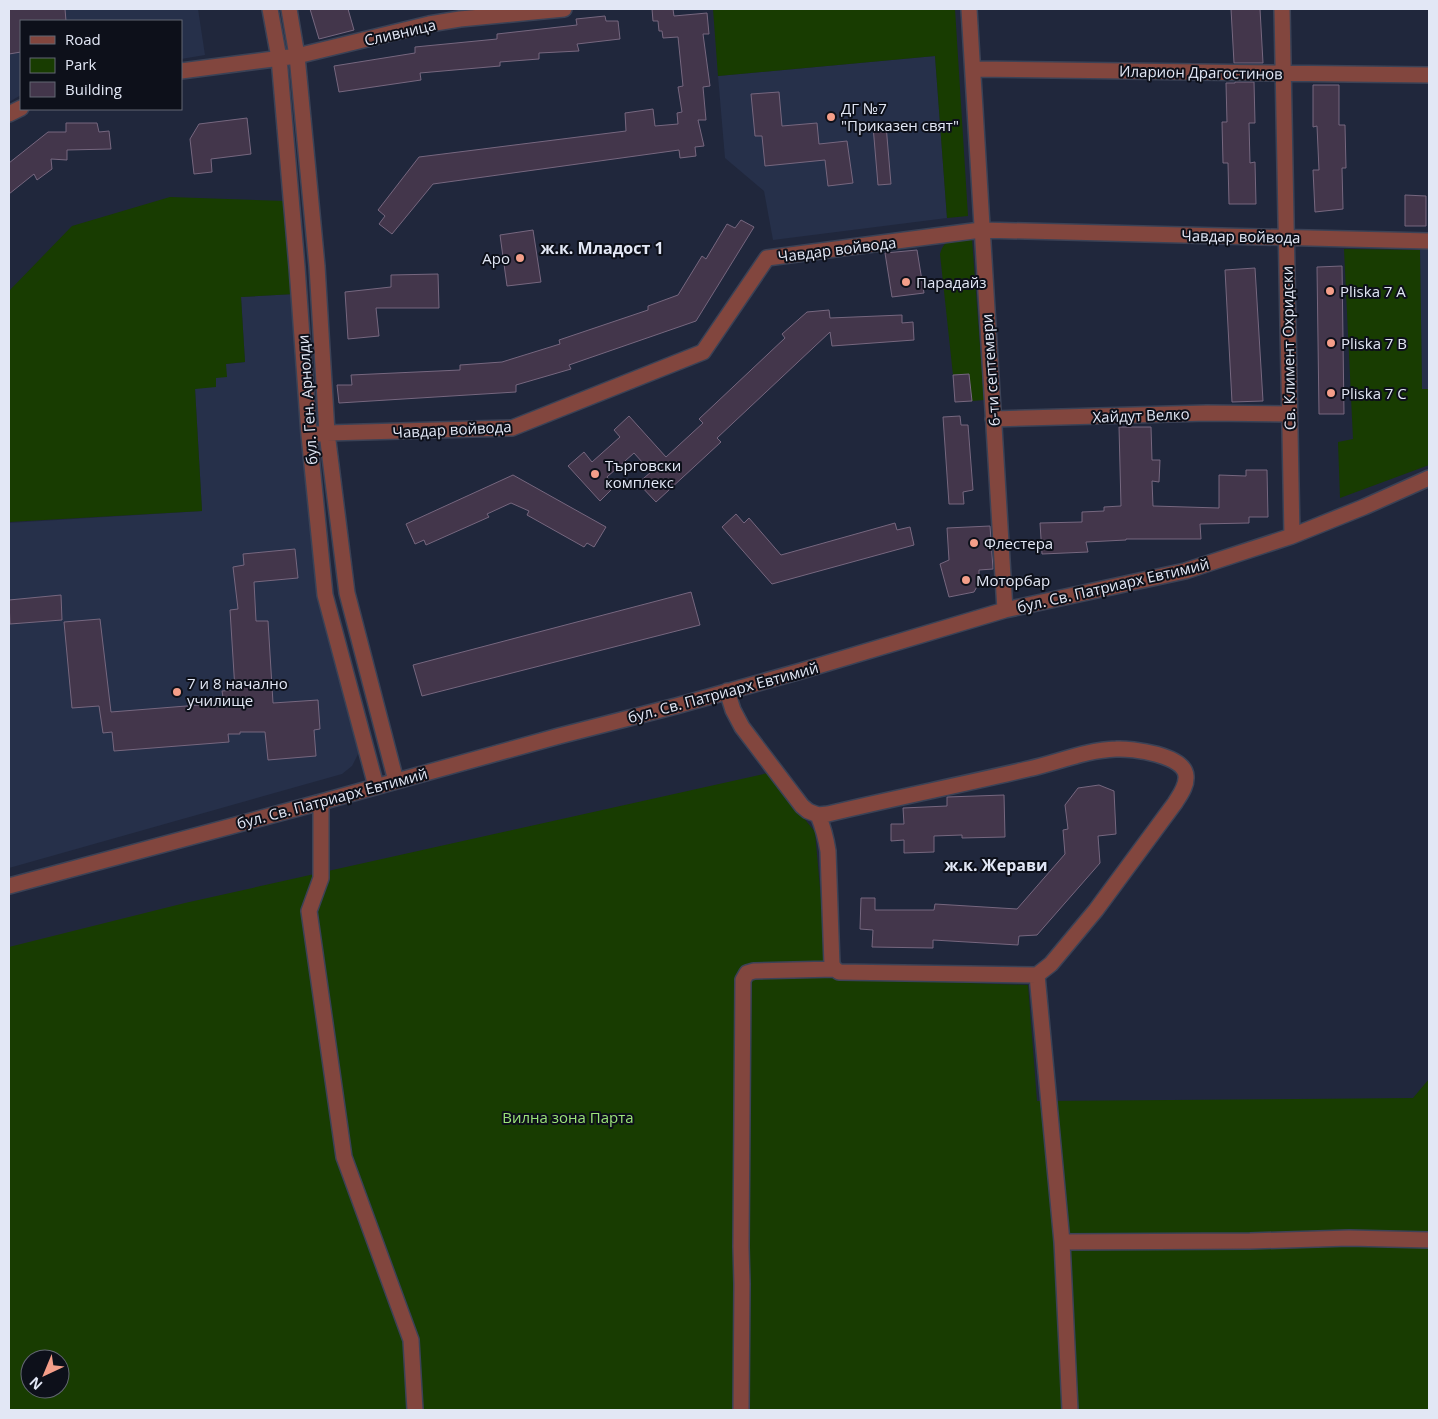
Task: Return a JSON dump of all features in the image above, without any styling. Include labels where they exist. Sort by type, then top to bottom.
[{"type":"street","name":"бул. Ген. Арнолди","points":[[270,9],[279,58],[309,435],[325,595],[376,786]]},
{"type":"street","name":"бул. Ген. Арнолди","points":[[288,9],[297,56],[316,266],[327,433],[346,593],[396,781]]},
{"type":"street","name":"Сливница","points":[[182,71],[297,56],[430,24],[460,19],[564,9]]},
{"type":"street","name":"6-ти септември","points":[[969,9],[1005,610]]},
{"type":"street","name":"Св. Климент Охридски","points":[[1282,9],[1292,536]]},
{"type":"street","name":"Иларион Драгостинов","points":[[973,69],[1429,75]]},
{"type":"street","name":"Чавдар войвода","points":[[309,435],[512,428],[703,352],[767,258],[982,230],[1429,241]]},
{"type":"street","name":"Хайдут Велко","points":[[993,419],[1207,413],[1289,414]]},
{"type":"street","name":"бул. Св. Патриарх Евтимий","points":[[9,886],[801,671],[1005,610],[1185,571],[1292,536],[1429,478]]},
{"type":"street","points":[[727,691],[732,710],[742,727],[802,806],[818,815],[900,799],[1033,768],[1092,752],[1116,748],[1154,753],[1174,760],[1184,768],[1186,775],[1184,788],[1175,803],[1096,910],[1051,964],[1037,975],[846,972],[834,969],[754,970],[747,973],[743,980],[740,1247],[742,1284],[741,1410]]},
{"type":"street","points":[[321,802],[321,878],[309,911],[344,1157],[411,1340],[415,1410]]},
{"type":"street","points":[[818,815],[828,850],[832,965],[834,969]]},
{"type":"street","points":[[1037,975],[1062,1242],[1070,1410]]},
{"type":"street","points":[[1062,1242],[1250,1242],[1349,1238],[1429,1240]]},
{"type":"shaded area","points":[[9,9],[198,9],[205,55],[182,59],[182,20],[20,20],[20,96],[9,102]]},
{"type":"shaded area","name":"ДГ №7 \"Приказен свят\"","points":[[935,56],[947,218],[773,240],[764,191],[725,158],[718,76]]},
{"type":"shaded area","points":[[1420,250],[1429,250],[1429,389],[1422,389]]},
{"type":"shaded area","name":"7 и 8 начално училище","points":[[294,294],[295,361],[308,504],[317,577],[331,648],[358,736],[358,754],[352,766],[342,774],[9,868],[9,523],[202,511],[195,388],[216,378],[225,364],[245,362],[241,297]]},
{"type":"green space","points":[[713,9],[955,9],[968,216],[947,218],[935,56],[718,76]]},
{"type":"green space","points":[[170,197],[286,201],[294,294],[241,297],[245,362],[226,364],[227,377],[216,378],[216,387],[195,389],[202,511],[9,522],[9,291],[72,226]]},
{"type":"green space","points":[[972,239],[984,400],[972,401],[969,374],[953,375],[940,254],[945,244],[952,240]]},
{"type":"green space","points":[[1344,249],[1420,250],[1422,389],[1429,389],[1429,465],[1340,498],[1338,442],[1353,439]]},
{"type":"green space","name":"Вилна зона Парта","points":[[768,773],[815,832],[828,978],[1028,985],[1037,1101],[1413,1098],[1429,1079],[1429,1410],[9,1410],[9,947],[185,903]]},
{"type":"building","points":[[9,9],[65,9],[66,20],[20,20],[20,52],[9,54]]},
{"type":"building","points":[[310,9],[348,9],[354,30],[319,39]]},
{"type":"building","points":[[652,9],[673,9],[674,16],[707,13],[709,34],[703,34],[710,86],[703,87],[706,120],[698,120],[704,146],[695,147],[696,156],[680,158],[679,150],[433,184],[392,234],[379,224],[385,216],[378,210],[419,157],[626,131],[625,113],[653,109],[655,126],[678,124],[677,113],[682,112],[678,87],[683,86],[678,37],[663,38],[662,31],[659,31],[658,21],[653,21]]},
{"type":"building","points":[[1231,9],[1260,9],[1263,63],[1234,63]]},
{"type":"building","points":[[605,16],[606,21],[618,21],[620,39],[577,44],[579,51],[539,53],[539,59],[500,62],[500,66],[420,73],[421,80],[339,92],[334,66],[415,53],[415,47],[497,39],[497,34],[577,25],[576,19]]},
{"type":"building","points":[[1254,82],[1255,123],[1249,123],[1250,163],[1255,162],[1256,204],[1229,204],[1228,163],[1223,163],[1222,122],[1227,122],[1226,83]]},
{"type":"building","points":[[1313,85],[1339,85],[1339,125],[1345,125],[1346,168],[1342,168],[1343,209],[1315,212],[1313,170],[1319,170],[1317,126],[1313,127]]},
{"type":"building","points":[[779,92],[782,126],[817,123],[819,144],[847,141],[853,183],[828,186],[825,160],[765,166],[762,136],[755,136],[751,94]]},
{"type":"building","points":[[247,118],[251,154],[211,159],[212,172],[194,174],[190,139],[199,124]]},
{"type":"building","points":[[66,123],[97,123],[99,132],[109,131],[111,149],[67,150],[67,160],[51,159],[52,169],[37,180],[34,174],[9,194],[9,163],[48,132],[66,132]]},
{"type":"building","points":[[886,125],[891,184],[878,185],[873,126]]},
{"type":"building","points":[[1405,195],[1426,196],[1426,226],[1405,226]]},
{"type":"building","points":[[741,220],[754,227],[696,321],[569,365],[571,369],[516,385],[516,392],[339,403],[337,385],[352,385],[351,375],[460,370],[460,365],[502,362],[560,344],[559,340],[648,310],[648,306],[678,295],[702,256],[706,259],[727,224],[735,228]]},
{"type":"building","name":"Аро","points":[[533,230],[541,282],[507,286],[500,235]]},
{"type":"building","points":[[917,250],[924,293],[892,297],[885,253]]},
{"type":"building","points":[[1342,266],[1344,414],[1319,414],[1317,267]]},
{"type":"building","points":[[1255,268],[1263,401],[1232,402],[1225,270]]},
{"type":"building","points":[[438,274],[439,308],[376,308],[379,336],[348,339],[345,292],[391,287],[391,275]]},
{"type":"building","points":[[829,310],[830,318],[902,315],[902,323],[913,322],[914,340],[832,346],[830,332],[717,438],[721,442],[656,502],[638,483],[651,472],[634,453],[607,477],[615,486],[600,501],[568,466],[584,452],[592,462],[620,437],[614,430],[629,416],[666,457],[703,423],[699,419],[785,338],[782,334],[807,312]]},
{"type":"building","points":[[969,374],[972,401],[955,402],[953,375]]},
{"type":"building","points":[[960,416],[961,425],[968,425],[973,490],[963,492],[964,504],[949,504],[943,417]]},
{"type":"building","points":[[1119,427],[1151,427],[1152,460],[1160,460],[1159,482],[1152,481],[1153,506],[1219,508],[1219,475],[1246,476],[1246,470],[1267,470],[1268,517],[1249,517],[1249,523],[1200,524],[1201,539],[1126,539],[1086,542],[1088,552],[1042,554],[1040,523],[1082,522],[1082,512],[1104,511],[1104,507],[1121,506]]},
{"type":"building","points":[[513,475],[606,527],[594,547],[587,543],[584,547],[527,515],[529,511],[511,503],[487,514],[489,517],[426,545],[424,540],[415,544],[406,524]]},
{"type":"building","points":[[736,514],[744,523],[749,518],[781,555],[895,523],[897,530],[910,527],[914,545],[772,584],[722,527]]},
{"type":"building","points":[[990,526],[993,569],[979,570],[979,583],[974,592],[949,597],[940,564],[949,560],[947,528]]},
{"type":"building","points":[[295,549],[298,578],[254,582],[256,621],[268,621],[273,703],[318,700],[320,729],[314,730],[316,756],[268,760],[265,732],[228,734],[229,742],[114,751],[112,732],[103,733],[99,706],[72,708],[64,622],[100,619],[111,712],[224,703],[222,691],[235,690],[230,610],[238,609],[233,567],[244,565],[243,554]]},
{"type":"building","points":[[691,592],[700,625],[422,696],[413,665]]},
{"type":"building","points":[[61,595],[62,620],[10,624],[9,600]]},
{"type":"building","points":[[1099,785],[1114,791],[1116,834],[1098,836],[1100,863],[1037,935],[1019,936],[1018,945],[933,940],[933,948],[872,947],[873,930],[860,929],[861,898],[875,898],[875,910],[934,910],[935,904],[1017,909],[1065,854],[1063,830],[1068,829],[1065,805],[1078,788]]},
{"type":"building","points":[[1004,795],[1005,837],[962,838],[962,835],[934,836],[934,852],[904,853],[904,840],[891,841],[891,824],[904,824],[903,808],[947,806],[947,797]]},
{"type":"place","name":"ДГ №7 \"Приказен свят\"","points":[[831,117]]},
{"type":"place","name":"Аро","points":[[520,258]]},
{"type":"place","name":"Парадайз","points":[[906,282]]},
{"type":"place","name":"Pliska 7 A","points":[[1330,291]]},
{"type":"place","name":"Pliska 7 B","points":[[1331,343]]},
{"type":"place","name":"Pliska 7 C","points":[[1331,393]]},
{"type":"place","name":"Търговски комплекс","points":[[595,474]]},
{"type":"place","name":"Флестера","points":[[974,543]]},
{"type":"place","name":"Моторбар","points":[[966,580]]},
{"type":"place","name":"7 и 8 начално училище","points":[[177,692]]},
{"type":"district","name":"ж.к. Младост 1","points":[[602,248]]},
{"type":"district","name":"ж.к. Жерави","points":[[996,865]]}]
